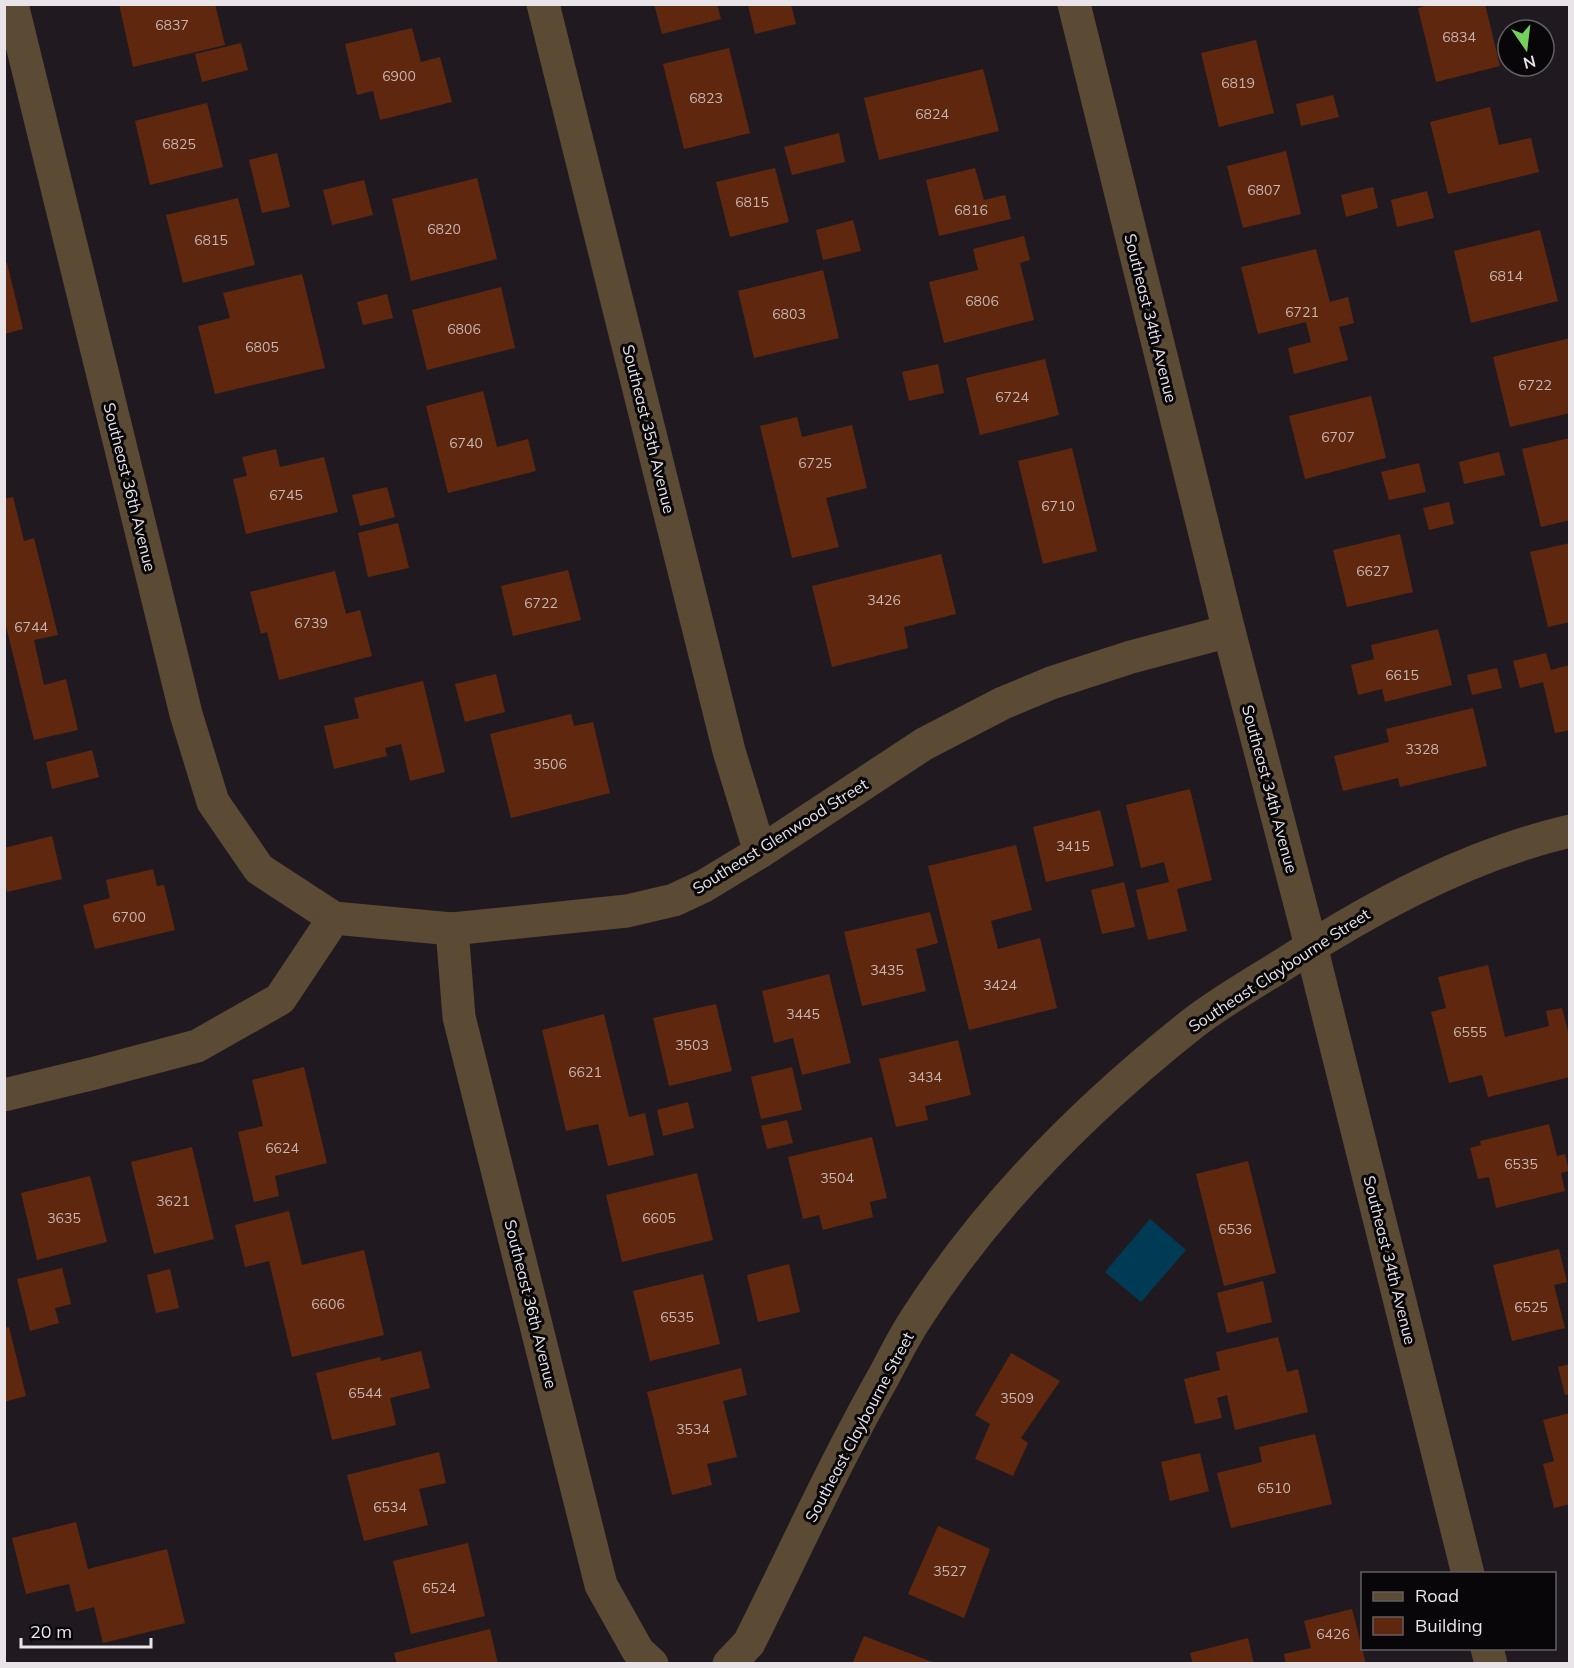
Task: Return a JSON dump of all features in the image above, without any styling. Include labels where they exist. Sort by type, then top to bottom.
[{"type":"street","name":"Southeast 36th Avenue","points":[[12,4],[186,714],[213,802],[259,869],[334,918]]},
{"type":"street","name":"Southeast 35th Avenue","points":[[543,4],[729,751],[760,852]]},
{"type":"street","name":"Southeast 34th Avenue","points":[[1074,4],[1229,631],[1311,946],[1468,1572]]},
{"type":"street","name":"Southeast Glenwood Street","points":[[334,918],[452,930],[627,911],[674,900],[704,886],[760,852],[924,744],[1003,703],[1050,683],[1121,660],[1229,631]]},
{"type":"street","name":"Southeast Claybourne Street","points":[[729,1664],[749,1643],[860,1419],[917,1317],[976,1236],[1028,1176],[1088,1114],[1193,1023],[1311,946],[1378,907],[1449,872],[1545,837],[1569,831]]},
{"type":"street","points":[[4,1095],[197,1046],[280,999],[334,918]]},
{"type":"street","name":"Southeast 36th Avenue","points":[[452,930],[459,1017],[601,1585],[638,1651],[652,1664]]},
{"type":"water","points":[[1150,1219],[1186,1250],[1141,1302],[1105,1272]]},
{"type":"building","points":[[119,4],[215,4],[225,45],[133,67]]},
{"type":"building","points":[[654,4],[717,4],[721,19],[662,34]]},
{"type":"building","points":[[1432,4],[1485,4],[1496,49],[1496,67],[1436,82],[1418,8]]},
{"type":"building","points":[[748,5],[791,5],[796,24],[755,34]]},
{"type":"building","points":[[412,28],[421,62],[440,57],[452,102],[380,120],[373,91],[357,95],[345,44]]},
{"type":"building","points":[[1256,40],[1274,113],[1219,127],[1201,53]]},
{"type":"building","points":[[241,43],[248,70],[202,82],[195,54]]},
{"type":"building","points":[[729,48],[750,133],[684,149],[663,64]]},
{"type":"building","points":[[983,69],[999,131],[879,160],[864,98]]},
{"type":"building","points":[[1333,95],[1339,117],[1301,126],[1296,104]]},
{"type":"building","points":[[207,103],[223,167],[150,185],[135,121]]},
{"type":"building","points":[[1490,107],[1499,145],[1531,138],[1539,172],[1448,194],[1430,122]]},
{"type":"building","points":[[839,133],[845,162],[792,175],[784,147]]},
{"type":"building","points":[[1286,151],[1301,214],[1243,228],[1227,166]]},
{"type":"building","points":[[277,153],[290,207],[262,213],[249,160]]},
{"type":"building","points":[[775,168],[789,222],[730,237],[716,182]]},
{"type":"building","points":[[975,168],[984,200],[1005,195],[1011,219],[939,236],[926,180]]},
{"type":"building","points":[[477,178],[497,259],[411,281],[392,199]]},
{"type":"building","points":[[364,180],[373,215],[332,225],[323,190]]},
{"type":"building","points":[[1373,187],[1378,208],[1346,217],[1341,195]]},
{"type":"building","points":[[1427,191],[1434,218],[1397,227],[1391,200]]},
{"type":"building","points":[[238,198],[255,265],[183,283],[166,215]]},
{"type":"building","points":[[853,220],[861,251],[823,260],[816,230]]},
{"type":"building","points":[[1540,230],[1558,301],[1471,323],[1454,251]]},
{"type":"building","points":[[1024,236],[1030,260],[1020,263],[1034,320],[944,343],[929,282],[978,270],[973,249]]},
{"type":"building","points":[[1316,249],[1330,302],[1348,297],[1354,323],[1339,327],[1348,360],[1294,374],[1288,348],[1311,342],[1306,322],[1258,334],[1241,267]]},
{"type":"building","points":[[4,263],[7,263],[23,329],[4,334]]},
{"type":"building","points":[[823,270],[839,338],[754,358],[738,291]]},
{"type":"building","points":[[302,274],[325,368],[215,394],[198,326],[230,318],[223,293]]},
{"type":"building","points":[[501,287],[515,348],[427,370],[412,310]]},
{"type":"building","points":[[387,294],[393,318],[363,325],[357,302]]},
{"type":"building","points":[[1570,338],[1570,413],[1510,427],[1493,357]]},
{"type":"building","points":[[1045,359],[1059,415],[980,435],[966,378]]},
{"type":"building","points":[[938,364],[944,393],[909,401],[902,372]]},
{"type":"building","points":[[483,391],[497,447],[528,439],[536,471],[448,493],[426,406]]},
{"type":"building","points":[[1371,396],[1386,458],[1305,479],[1289,416]]},
{"type":"building","points":[[797,417],[802,437],[852,425],[867,488],[826,498],[839,547],[792,558],[760,426]]},
{"type":"building","points":[[1570,438],[1570,520],[1541,527],[1522,449]]},
{"type":"building","points":[[1072,448],[1097,551],[1043,564],[1018,461]]},
{"type":"building","points":[[276,449],[280,467],[324,457],[338,512],[246,534],[233,479],[247,476],[242,457]]},
{"type":"building","points":[[1499,452],[1505,475],[1464,484],[1459,462]]},
{"type":"building","points":[[1419,463],[1426,492],[1389,500],[1381,472]]},
{"type":"building","points":[[387,487],[395,517],[360,526],[352,495]]},
{"type":"building","points":[[13,497],[24,541],[34,538],[58,635],[34,640],[44,685],[66,679],[78,730],[34,740],[4,618],[4,499]]},
{"type":"building","points":[[1449,502],[1454,524],[1429,530],[1423,508]]},
{"type":"building","points":[[398,523],[409,568],[368,577],[358,533]]},
{"type":"building","points":[[1400,534],[1413,592],[1347,607],[1333,550]]},
{"type":"building","points":[[1570,543],[1570,622],[1548,627],[1530,552]]},
{"type":"building","points":[[941,554],[956,614],[904,627],[908,648],[832,667],[812,586]]},
{"type":"building","points":[[568,570],[581,620],[513,636],[501,586]]},
{"type":"building","points":[[335,571],[346,614],[360,610],[372,656],[279,680],[267,632],[261,634],[250,592]]},
{"type":"building","points":[[1438,629],[1452,685],[1385,702],[1382,689],[1358,695],[1351,665],[1374,659],[1371,645]]},
{"type":"building","points":[[1546,653],[1551,670],[1570,665],[1570,730],[1555,733],[1543,682],[1520,688],[1513,661]]},
{"type":"building","points":[[1497,668],[1502,688],[1472,695],[1467,675]]},
{"type":"building","points":[[496,674],[505,712],[465,722],[455,684]]},
{"type":"building","points":[[423,681],[445,772],[410,781],[401,744],[385,748],[387,756],[334,769],[324,726],[359,718],[354,698]]},
{"type":"building","points":[[1473,708],[1487,766],[1400,787],[1398,778],[1343,791],[1334,756],[1389,742],[1386,729]]},
{"type":"building","points":[[571,714],[574,726],[593,722],[610,793],[511,818],[490,734]]},
{"type":"building","points":[[92,750],[99,777],[52,789],[46,762]]},
{"type":"building","points":[[1190,789],[1212,880],[1177,889],[1187,931],[1148,940],[1136,890],[1169,882],[1164,862],[1141,868],[1126,805]]},
{"type":"building","points":[[1100,810],[1114,866],[1046,882],[1033,827]]},
{"type":"building","points":[[52,836],[62,879],[7,892],[4,879],[4,848]]},
{"type":"building","points":[[1016,845],[1032,910],[991,921],[998,949],[1040,938],[1057,1008],[969,1030],[928,866]]},
{"type":"building","points":[[153,869],[157,886],[164,885],[175,930],[95,949],[83,905],[110,898],[106,880]]},
{"type":"building","points":[[1124,882],[1135,927],[1102,934],[1091,890]]},
{"type":"building","points":[[930,912],[938,943],[916,949],[926,991],[862,1006],[844,932]]},
{"type":"building","points":[[1488,965],[1505,1037],[1549,1026],[1546,1011],[1562,1008],[1570,1039],[1570,1077],[1488,1097],[1482,1075],[1449,1083],[1431,1012],[1446,1008],[1438,977]]},
{"type":"building","points":[[829,974],[851,1063],[802,1075],[793,1038],[774,1043],[762,991]]},
{"type":"building","points":[[716,1004],[732,1071],[669,1086],[653,1018]]},
{"type":"building","points":[[604,1014],[629,1117],[645,1113],[654,1155],[608,1166],[598,1124],[566,1131],[542,1030]]},
{"type":"building","points":[[958,1040],[971,1095],[925,1106],[928,1120],[896,1127],[879,1059]]},
{"type":"building","points":[[304,1067],[327,1163],[275,1176],[279,1196],[254,1202],[238,1132],[263,1126],[252,1080]]},
{"type":"building","points":[[792,1067],[802,1110],[761,1119],[751,1077]]},
{"type":"building","points":[[688,1102],[694,1128],[663,1136],[657,1110]]},
{"type":"building","points":[[787,1120],[793,1143],[767,1149],[761,1126]]},
{"type":"building","points":[[1549,1124],[1557,1156],[1565,1154],[1569,1171],[1561,1173],[1565,1191],[1496,1208],[1489,1177],[1478,1179],[1470,1148],[1481,1145],[1480,1141]]},
{"type":"building","points":[[872,1137],[887,1198],[870,1202],[873,1217],[823,1230],[819,1215],[803,1219],[788,1157]]},
{"type":"building","points":[[192,1147],[214,1239],[154,1254],[131,1162]]},
{"type":"building","points":[[1248,1161],[1276,1273],[1224,1286],[1196,1174]]},
{"type":"building","points":[[697,1173],[713,1240],[622,1262],[606,1195]]},
{"type":"building","points":[[90,1176],[107,1242],[37,1260],[21,1193]]},
{"type":"building","points":[[289,1211],[302,1265],[364,1250],[384,1335],[292,1357],[269,1261],[245,1267],[235,1225]]},
{"type":"building","points":[[1559,1249],[1567,1282],[1554,1285],[1565,1328],[1512,1341],[1493,1265]]},
{"type":"building","points":[[789,1264],[800,1312],[758,1322],[747,1275]]},
{"type":"building","points":[[62,1268],[71,1304],[55,1308],[59,1323],[30,1331],[17,1279]]},
{"type":"building","points":[[170,1269],[179,1308],[156,1313],[147,1275]]},
{"type":"building","points":[[703,1274],[720,1344],[650,1361],[633,1291]]},
{"type":"building","points":[[1263,1281],[1272,1322],[1227,1333],[1217,1293]]},
{"type":"building","points":[[9,1327],[26,1396],[4,1402],[4,1328]]},
{"type":"building","points":[[1278,1337],[1287,1372],[1298,1369],[1308,1412],[1235,1430],[1227,1395],[1217,1398],[1222,1418],[1195,1424],[1184,1379],[1220,1370],[1216,1352]]},
{"type":"building","points":[[421,1351],[430,1388],[390,1398],[396,1425],[332,1440],[316,1373],[380,1357],[381,1361]]},
{"type":"building","points":[[1011,1353],[1060,1381],[1021,1438],[1028,1443],[1013,1476],[975,1459],[990,1424],[975,1415]]},
{"type":"building","points":[[1570,1364],[1570,1394],[1565,1395],[1558,1367]]},
{"type":"building","points":[[741,1368],[747,1395],[723,1401],[737,1457],[707,1464],[712,1485],[672,1495],[647,1392]]},
{"type":"building","points":[[1570,1413],[1570,1504],[1554,1508],[1543,1464],[1554,1461],[1543,1420]]},
{"type":"building","points":[[1315,1434],[1332,1504],[1231,1528],[1217,1473],[1262,1462],[1259,1447]]},
{"type":"building","points":[[439,1452],[446,1483],[419,1489],[428,1525],[364,1541],[347,1475]]},
{"type":"building","points":[[1200,1453],[1209,1491],[1170,1501],[1161,1462]]},
{"type":"building","points":[[76,1522],[88,1569],[167,1549],[185,1623],[103,1643],[94,1607],[76,1612],[69,1584],[26,1594],[12,1538]]},
{"type":"building","points":[[938,1526],[990,1549],[964,1618],[908,1594]]},
{"type":"building","points":[[468,1543],[485,1616],[411,1634],[393,1561]]},
{"type":"building","points":[[1352,1609],[1366,1664],[1286,1664],[1284,1654],[1311,1648],[1304,1621]]},
{"type":"building","points":[[490,1629],[498,1664],[397,1664],[394,1653]]},
{"type":"building","points":[[864,1636],[935,1663],[935,1664],[852,1664]]},
{"type":"building","points":[[1248,1638],[1254,1664],[1193,1664],[1190,1653]]}]
